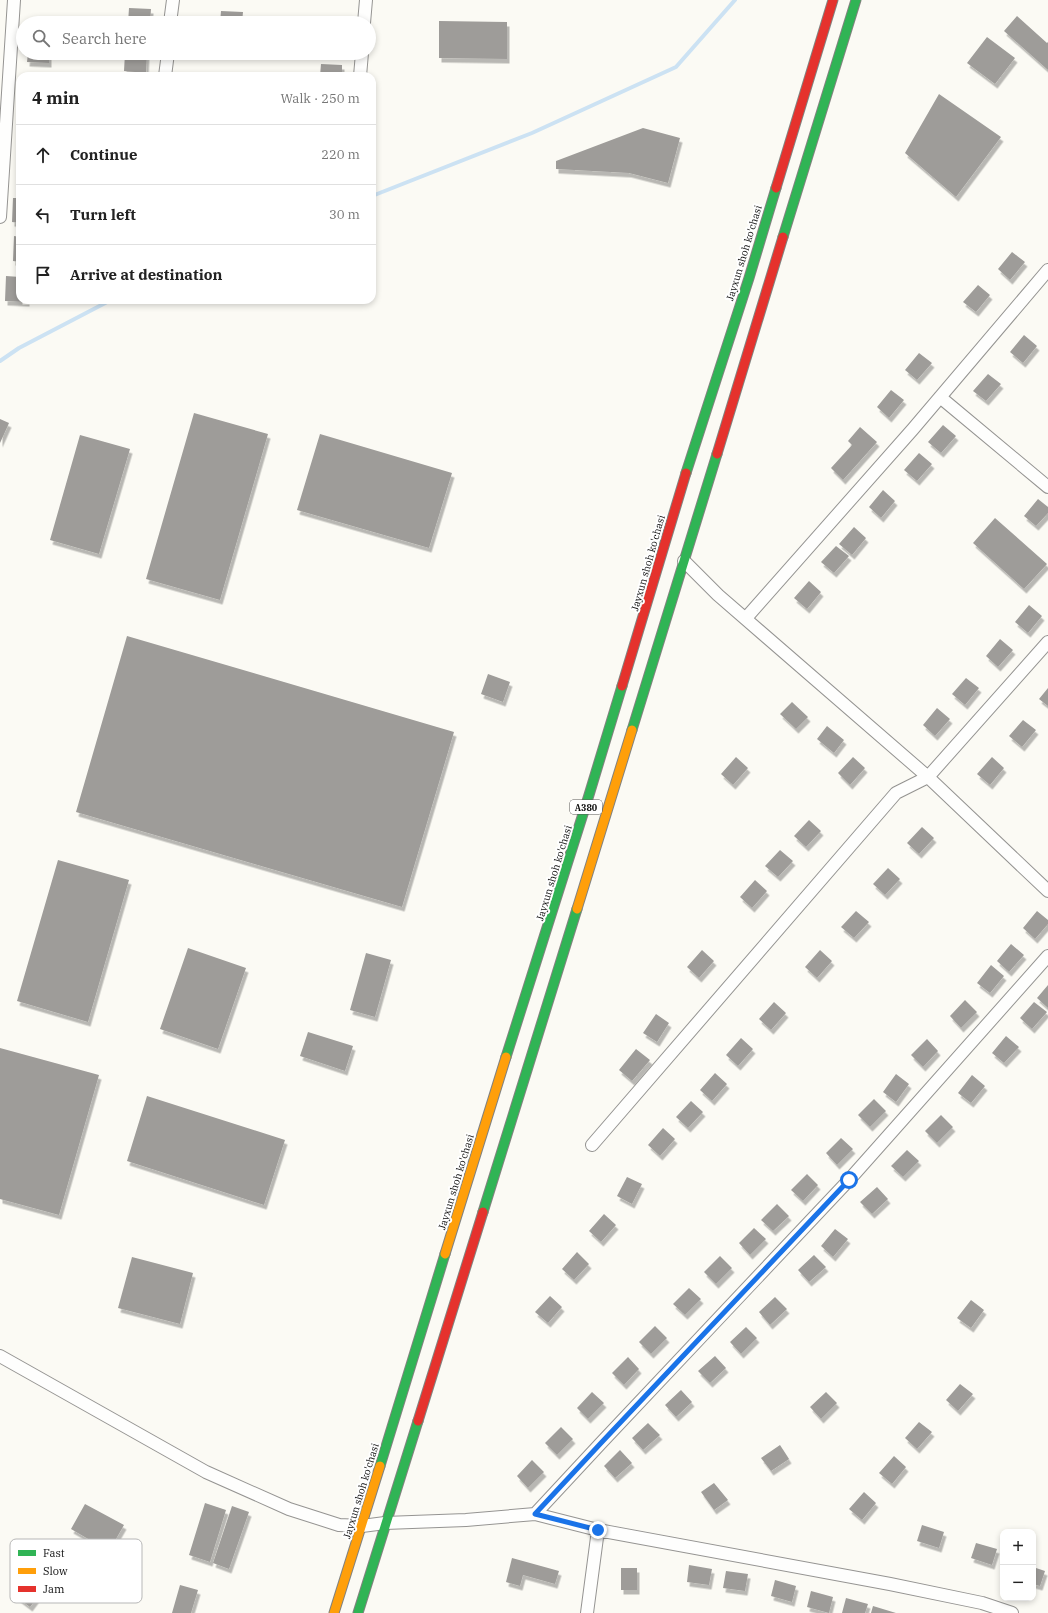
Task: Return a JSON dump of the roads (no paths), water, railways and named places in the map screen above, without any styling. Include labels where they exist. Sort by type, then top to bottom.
[{"type":"highway","name":"Jayxun shoh ko'chasi","points":[[334,1613],[362,1526],[486,1117],[587,803],[697,436],[749,278],[833,0]]},
{"type":"highway","name":"A380","points":[[358,1613],[541,1027],[856,0]]},
{"type":"street","points":[[0,217],[14,0]]},
{"type":"street","points":[[171,16],[173,0]]},
{"type":"street","points":[[365,16],[366,0]]},
{"type":"street","points":[[166,72],[167,60]]},
{"type":"street","points":[[360,72],[361,60]]},
{"type":"street","points":[[746,618],[940,397],[1048,270]]},
{"type":"street","points":[[940,397],[1048,487]]},
{"type":"street","points":[[684,561],[718,595],[928,776],[1048,891]]},
{"type":"street","points":[[592,1145],[896,792],[928,776],[1048,642]]},
{"type":"street","points":[[535,1514],[849,1180],[1048,956]]},
{"type":"street","points":[[0,1356],[206,1472],[289,1509],[339,1525],[362,1526],[385,1523],[466,1520],[535,1514],[598,1530],[890,1584],[982,1603],[1012,1613]]},
{"type":"street","points":[[587,1613],[598,1530]]},
{"type":"waterway","points":[[376,194],[532,133],[676,67],[735,0]]},
{"type":"waterway","points":[[0,361],[19,348],[103,304]]}]
